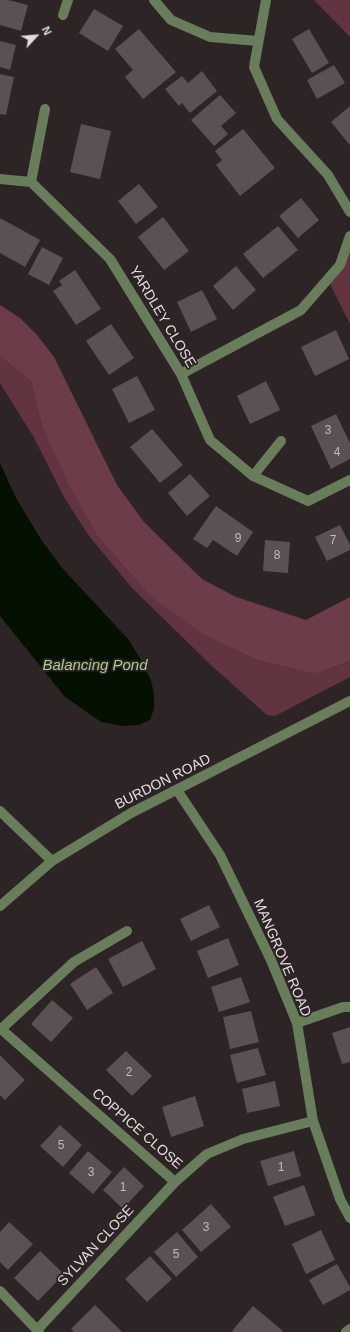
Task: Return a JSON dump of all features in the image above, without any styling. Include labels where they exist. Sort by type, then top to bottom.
[{"type":"street","points":[[63,15],[68,0]]},
{"type":"street","points":[[154,0],[171,20],[210,37],[258,41]]},
{"type":"street","points":[[266,0],[254,67],[277,119],[328,175],[350,212]]},
{"type":"street","points":[[0,178],[31,182],[45,109]]},
{"type":"street","name":"YARDLEY CLOSE","points":[[31,182],[110,258],[181,374],[210,440],[253,476],[308,501],[350,480]]},
{"type":"street","points":[[181,374],[301,310],[340,265],[350,236]]},
{"type":"street","points":[[253,476],[281,441]]},
{"type":"street","name":"BURDON ROAD","points":[[0,906],[52,861],[131,813],[350,701]]},
{"type":"street","name":"MANGROVE ROAD","points":[[177,790],[220,855],[271,960],[297,1023],[313,1121],[340,1199],[350,1218]]},
{"type":"street","points":[[0,811],[52,861]]},
{"type":"street","points":[[1,1029],[74,962],[127,931]]},
{"type":"street","points":[[297,1023],[343,1007],[350,1007]]},
{"type":"street","name":"COPPICE CLOSE","points":[[1,1029],[175,1182],[207,1154],[243,1140],[313,1121]]},
{"type":"street","name":"SYLVAN CLOSE","points":[[38,1331],[175,1182]]},
{"type":"street","points":[[0,1291],[38,1331]]},
{"type":"street","points":[[346,1332],[350,1329]]},
{"type":"shaded area","points":[[314,0],[350,0],[350,37]]},
{"type":"shaded area","points":[[350,236],[350,324],[328,280]]},
{"type":"shaded area","points":[[0,305],[20,318],[37,335],[54,357],[117,485],[144,522],[202,579],[236,597],[306,620],[350,597],[350,661],[315,674],[257,660],[204,635],[151,596],[97,535],[68,483],[41,423],[31,381],[0,356]]},
{"type":"shaded area","points":[[0,356],[31,381],[41,423],[204,635],[257,660],[315,674],[350,661],[350,677],[275,716],[267,715],[212,666],[132,588],[89,536],[64,497],[33,436],[0,383]]},
{"type":"water","name":"Balancing Pond","points":[[0,463],[15,496],[42,541],[63,569],[129,640],[142,662],[151,680],[154,694],[154,709],[150,720],[139,725],[123,726],[101,722],[65,697],[0,616]]},
{"type":"building","points":[[0,0],[8,0],[28,5],[21,31],[0,25]]},
{"type":"building","points":[[94,9],[123,26],[108,51],[79,33]]},
{"type":"building","points":[[139,29],[176,72],[143,99],[125,77],[133,70],[115,49]]},
{"type":"building","points":[[309,29],[329,63],[312,73],[292,39]]},
{"type":"building","points":[[0,41],[16,45],[10,70],[0,67]]},
{"type":"building","points":[[334,65],[345,83],[317,99],[307,80]]},
{"type":"building","points":[[202,71],[217,91],[190,113],[182,103],[179,106],[165,89],[182,76],[188,83]]},
{"type":"building","points":[[0,74],[14,77],[6,115],[0,114]]},
{"type":"building","points":[[220,95],[236,113],[221,126],[228,134],[214,146],[191,120]]},
{"type":"building","points":[[350,106],[350,145],[331,122]]},
{"type":"building","points":[[81,124],[111,131],[100,179],[70,172]]},
{"type":"building","points":[[243,129],[275,168],[240,196],[216,165],[222,160],[215,151]]},
{"type":"building","points":[[139,184],[158,207],[136,224],[118,201]]},
{"type":"building","points":[[301,198],[319,220],[298,238],[279,216]]},
{"type":"building","points":[[163,217],[189,251],[164,270],[138,237]]},
{"type":"building","points":[[0,218],[40,240],[25,267],[0,253]]},
{"type":"building","points":[[278,226],[298,250],[263,278],[243,254]]},
{"type":"building","points":[[42,247],[63,258],[49,285],[28,274]]},
{"type":"building","points":[[236,266],[256,290],[233,310],[213,286]]},
{"type":"building","points":[[75,270],[101,309],[76,325],[53,291],[62,285],[59,281]]},
{"type":"building","points":[[202,290],[217,319],[191,332],[177,302]]},
{"type":"building","points":[[111,324],[134,358],[109,375],[86,341]]},
{"type":"building","points":[[336,330],[349,359],[315,376],[301,347]]},
{"type":"building","points":[[137,376],[155,410],[129,423],[112,389]]},
{"type":"building","points":[[266,381],[280,410],[250,424],[237,396]]},
{"type":"building","points":[[336,414],[350,443],[350,459],[331,469],[311,426]]},
{"type":"building","points":[[152,429],[183,465],[160,483],[130,447]]},
{"type":"building","points":[[190,474],[210,496],[187,516],[168,493]]},
{"type":"building","points":[[216,506],[253,532],[237,556],[213,540],[207,548],[193,539]]},
{"type":"building","points":[[340,525],[350,545],[350,550],[327,561],[315,537]]},
{"type":"building","points":[[265,540],[290,542],[288,573],[263,571]]},
{"type":"building","points":[[209,905],[220,927],[191,941],[180,919]]},
{"type":"building","points":[[228,938],[239,965],[208,978],[197,951]]},
{"type":"building","points":[[142,941],[156,969],[123,987],[108,959]]},
{"type":"building","points":[[96,967],[113,993],[87,1010],[70,984]]},
{"type":"building","points":[[241,977],[250,1002],[219,1012],[211,987]]},
{"type":"building","points":[[52,1000],[73,1018],[51,1042],[31,1024]]},
{"type":"building","points":[[251,1011],[259,1042],[230,1049],[223,1017]]},
{"type":"building","points":[[350,1027],[350,1062],[342,1064],[332,1033]]},
{"type":"building","points":[[258,1048],[266,1075],[237,1083],[230,1055]]},
{"type":"building","points":[[126,1051],[152,1076],[132,1096],[106,1070]]},
{"type":"building","points":[[0,1055],[25,1080],[5,1100],[0,1095]]},
{"type":"building","points":[[275,1081],[280,1106],[247,1113],[242,1089]]},
{"type":"building","points":[[195,1096],[204,1126],[171,1137],[162,1107]]},
{"type":"building","points":[[60,1125],[82,1145],[63,1167],[40,1146]]},
{"type":"building","points":[[88,1151],[112,1172],[93,1194],[69,1173]]},
{"type":"building","points":[[294,1151],[301,1176],[268,1186],[260,1161]]},
{"type":"building","points":[[124,1167],[144,1186],[123,1209],[103,1190]]},
{"type":"building","points":[[304,1185],[315,1215],[285,1226],[273,1197]]},
{"type":"building","points":[[211,1204],[231,1227],[201,1252],[182,1230]]},
{"type":"building","points":[[9,1222],[33,1244],[8,1270],[0,1262],[0,1232]]},
{"type":"building","points":[[321,1230],[335,1260],[306,1274],[292,1244]]},
{"type":"building","points":[[177,1232],[198,1257],[176,1277],[154,1252]]},
{"type":"building","points":[[40,1251],[64,1274],[38,1301],[14,1278]]},
{"type":"building","points":[[150,1256],[172,1279],[147,1302],[125,1279]]},
{"type":"building","points":[[337,1264],[350,1287],[350,1290],[323,1305],[309,1280]]},
{"type":"building","points":[[95,1305],[122,1332],[74,1332],[71,1329]]},
{"type":"building","points":[[253,1306],[283,1331],[232,1331]]}]
